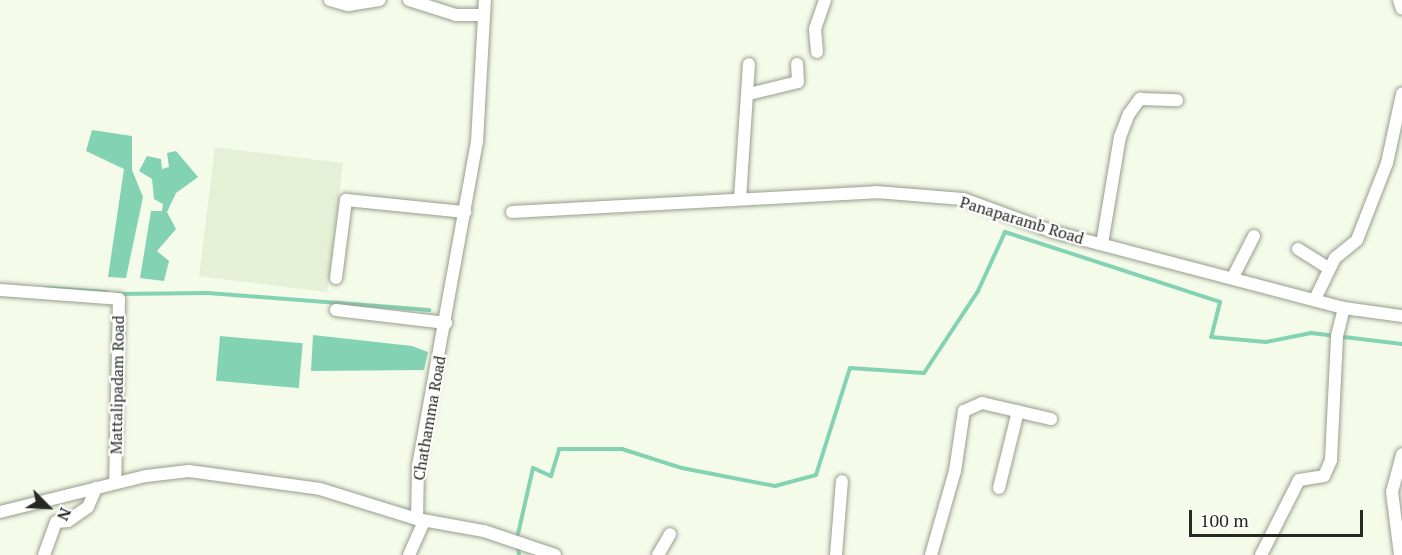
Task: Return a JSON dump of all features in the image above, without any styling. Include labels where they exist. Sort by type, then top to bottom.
[{"type":"street","points":[[330,0],[348,6],[380,0]]},
{"type":"street","points":[[408,0],[456,15],[484,15]]},
{"type":"street","name":"Chathamma Road","points":[[420,520],[418,466],[446,323],[477,142],[485,0]]},
{"type":"street","points":[[817,52],[815,29],[825,0]]},
{"type":"street","points":[[1399,0],[1402,9]]},
{"type":"street","points":[[740,200],[749,94],[749,64]]},
{"type":"street","points":[[749,94],[798,82],[797,64]]},
{"type":"street","points":[[1315,299],[1328,268],[1357,240],[1387,163],[1402,94]]},
{"type":"street","points":[[1102,244],[1120,137],[1129,114],[1140,99],[1178,100]]},
{"type":"street","name":"Panaparamb Road","points":[[513,212],[876,192],[963,199],[1102,244],[1344,308],[1402,316]]},
{"type":"street","points":[[336,278],[346,200],[465,212]]},
{"type":"street","points":[[1233,277],[1254,236]]},
{"type":"street","points":[[1298,249],[1328,268]]},
{"type":"street","name":"Mattalipadam Road","points":[[0,290],[119,299],[115,483]]},
{"type":"street","points":[[1261,555],[1299,480],[1324,476],[1331,460],[1338,353],[1337,336],[1344,308]]},
{"type":"street","points":[[336,310],[446,323]]},
{"type":"street","points":[[931,555],[955,471],[964,411],[982,403],[1051,419]]},
{"type":"street","points":[[999,488],[1018,411]]},
{"type":"street","points":[[1400,555],[1392,492],[1402,454]]},
{"type":"street","points":[[0,512],[115,483],[189,471],[320,489],[420,520],[484,531],[555,555]]},
{"type":"street","points":[[836,555],[842,481]]},
{"type":"street","points":[[44,555],[56,522],[68,521],[88,507],[96,488]]},
{"type":"street","points":[[409,555],[420,520]]},
{"type":"street","points":[[658,555],[670,534]]},
{"type":"shaded area","points":[[92,130],[132,136],[132,170],[143,197],[126,278],[108,277],[124,169],[86,151]]},
{"type":"shaded area","points":[[215,147],[343,163],[327,292],[199,276]]},
{"type":"shaded area","points":[[176,151],[198,177],[176,193],[167,212],[176,229],[157,251],[169,261],[164,281],[140,278],[151,211],[162,211],[163,204],[154,199],[152,179],[139,171],[147,156],[161,159],[162,169],[169,167],[167,153]]},
{"type":"shaded area","points":[[313,335],[412,346],[428,352],[424,370],[311,371]]},
{"type":"shaded area","points":[[220,336],[303,343],[299,388],[216,381]]},
{"type":"waterway","points":[[518,534],[533,468],[551,476],[559,449],[622,449],[682,468],[775,486],[816,475],[850,368],[924,373],[978,291],[1005,232],[1220,302],[1211,337],[1266,342],[1311,333],[1402,344]]},
{"type":"waterway","points":[[46,288],[107,292]]},
{"type":"waterway","points":[[117,294],[208,293],[429,310]]},
{"type":"waterway","points":[[518,546],[519,555]]}]
